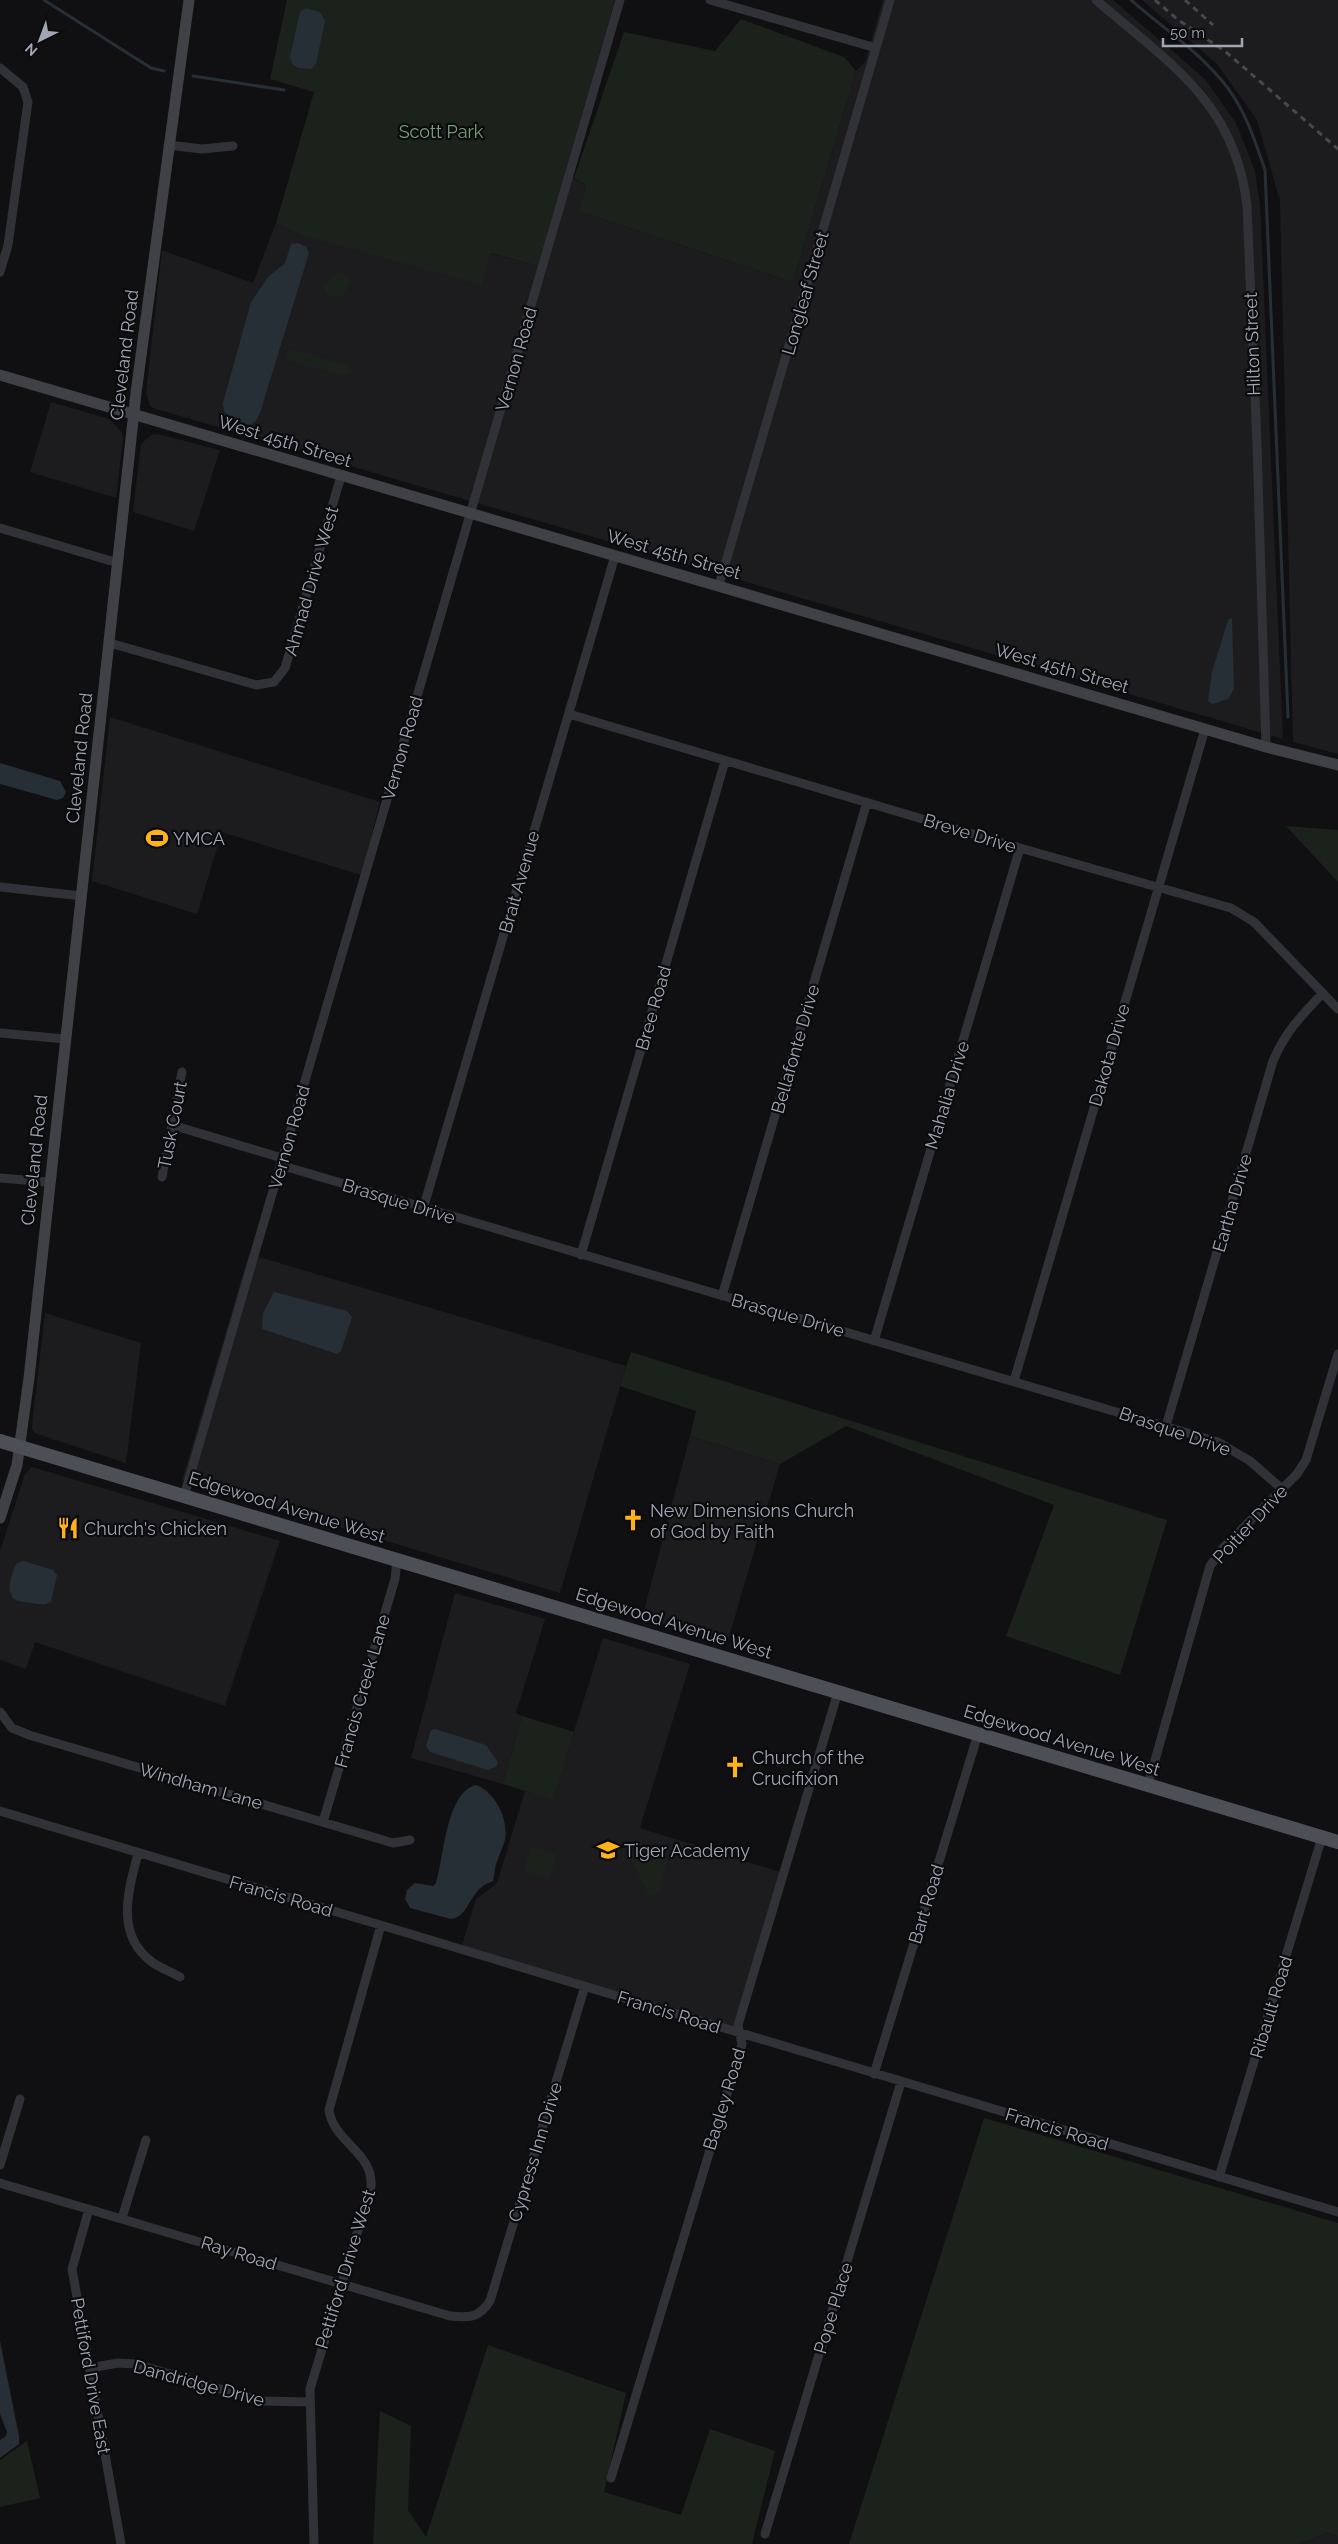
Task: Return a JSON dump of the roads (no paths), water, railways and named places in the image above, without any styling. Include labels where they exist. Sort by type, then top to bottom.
[{"type":"main road","name":"Edgewood Avenue West","points":[[0,1441],[1338,1842]]},
{"type":"street","name":"Cleveland Road","points":[[0,1518],[17,1465],[20,1447],[134,413],[168,145],[189,0]]},
{"type":"street","name":"Vernon Road","points":[[184,1496],[620,0]]},
{"type":"street","points":[[710,0],[876,48]]},
{"type":"street","name":"Longleaf Street","points":[[719,585],[890,0]]},
{"type":"street","name":"Hilton Street","points":[[1096,0],[1202,94],[1224,127],[1241,170],[1247,206],[1257,444],[1266,747]]},
{"type":"street","points":[[0,68],[23,87],[28,102],[8,245],[0,272]]},
{"type":"street","points":[[168,145],[202,148],[233,146]]},
{"type":"street","name":"West 45th Street","points":[[0,375],[1266,747],[1338,765]]},
{"type":"street","name":"Ahmad Drive West","points":[[110,643],[256,686],[274,682],[285,668],[341,476]]},
{"type":"street","points":[[0,528],[118,563]]},
{"type":"street","name":"Brait Avenue","points":[[423,1208],[615,556]]},
{"type":"street","name":"Breve Drive","points":[[569,714],[1158,887],[1243,914],[1254,922],[1338,1009]]},
{"type":"street","name":"Dakota Drive","points":[[1014,1381],[1205,729]]},
{"type":"street","name":"Bree Road","points":[[581,1255],[725,761]]},
{"type":"street","name":"Bellafonte Drive","points":[[722,1296],[867,802]]},
{"type":"street","name":"Mahalia Drive","points":[[874,1341],[1020,848]]},
{"type":"street","points":[[0,887],[82,896]]},
{"type":"street","name":"Eartha Drive","points":[[1166,1426],[1273,1061],[1282,1041],[1293,1024],[1323,993]]},
{"type":"street","points":[[0,1033],[65,1039]]},
{"type":"street","name":"Tusk Court","points":[[162,1178],[182,1072]]},
{"type":"street","name":"Brasque Drive","points":[[172,1125],[423,1208],[1218,1442],[1235,1450],[1250,1461],[1282,1489]]},
{"type":"street","points":[[0,1178],[49,1182]]},
{"type":"street","name":"Poitier Drive","points":[[1148,1785],[1210,1566],[1223,1548],[1282,1489],[1306,1460],[1338,1354]]},
{"type":"street","name":"Francis Creek Lane","points":[[323,1822],[395,1579],[397,1560]]},
{"type":"street","name":"Bagley Road","points":[[611,2478],[742,2044],[738,2025],[838,1692]]},
{"type":"street","name":"Windham Lane","points":[[0,1712],[12,1728],[29,1735],[393,1843],[410,1840]]},
{"type":"street","name":"Bart Road","points":[[874,2074],[978,1734]]},
{"type":"street","name":"Francis Road","points":[[0,1811],[138,1854],[1338,2212]]},
{"type":"street","name":"Ribault Road","points":[[1219,2177],[1322,1837]]},
{"type":"street","points":[[138,1854],[126,1904],[130,1932],[135,1943],[152,1962],[180,1977]]},
{"type":"street","name":"Pettiford Drive West","points":[[314,2544],[310,2389],[371,2187],[372,2178],[365,2160],[330,2120],[329,2110],[381,1925]]},
{"type":"street","name":"Cypress Inn Drive","points":[[478,2315],[490,2301],[585,1986]]},
{"type":"street","name":"Pope Place","points":[[765,2534],[901,2082]]},
{"type":"street","points":[[0,2165],[20,2099]]},
{"type":"street","points":[[122,2218],[146,2140]]},
{"type":"street","name":"Ray Road","points":[[0,2183],[450,2316],[470,2318],[478,2315]]},
{"type":"street","name":"Pettiford Drive East","points":[[89,2209],[72,2269],[121,2544]]},
{"type":"street","name":"Dandridge Drive","points":[[90,2368],[118,2363],[136,2364],[260,2402],[309,2402]]},
{"type":"waterway","points":[[44,0],[151,68],[164,71]]},
{"type":"waterway","points":[[1131,0],[1194,52],[1227,87],[1245,117],[1265,170],[1288,717]]},
{"type":"waterway","points":[[193,76],[284,90]]},
{"type":"railway","points":[[1155,0],[1177,19],[1226,52],[1338,149]]},
{"type":"railway","points":[[1185,0],[1213,25]]},
{"type":"place","name":"YMCA","points":[[157,838]]},
{"type":"place","name":"New Dimensions Church of God by Faith","points":[[633,1520]]},
{"type":"place","name":"Church's Chicken","points":[[68,1528]]},
{"type":"place","name":"Church of the Crucifixion","points":[[735,1767]]},
{"type":"place","name":"Tiger Academy","points":[[608,1850]]},
{"type":"park label","name":"Scott Park","points":[[441,131]]}]
